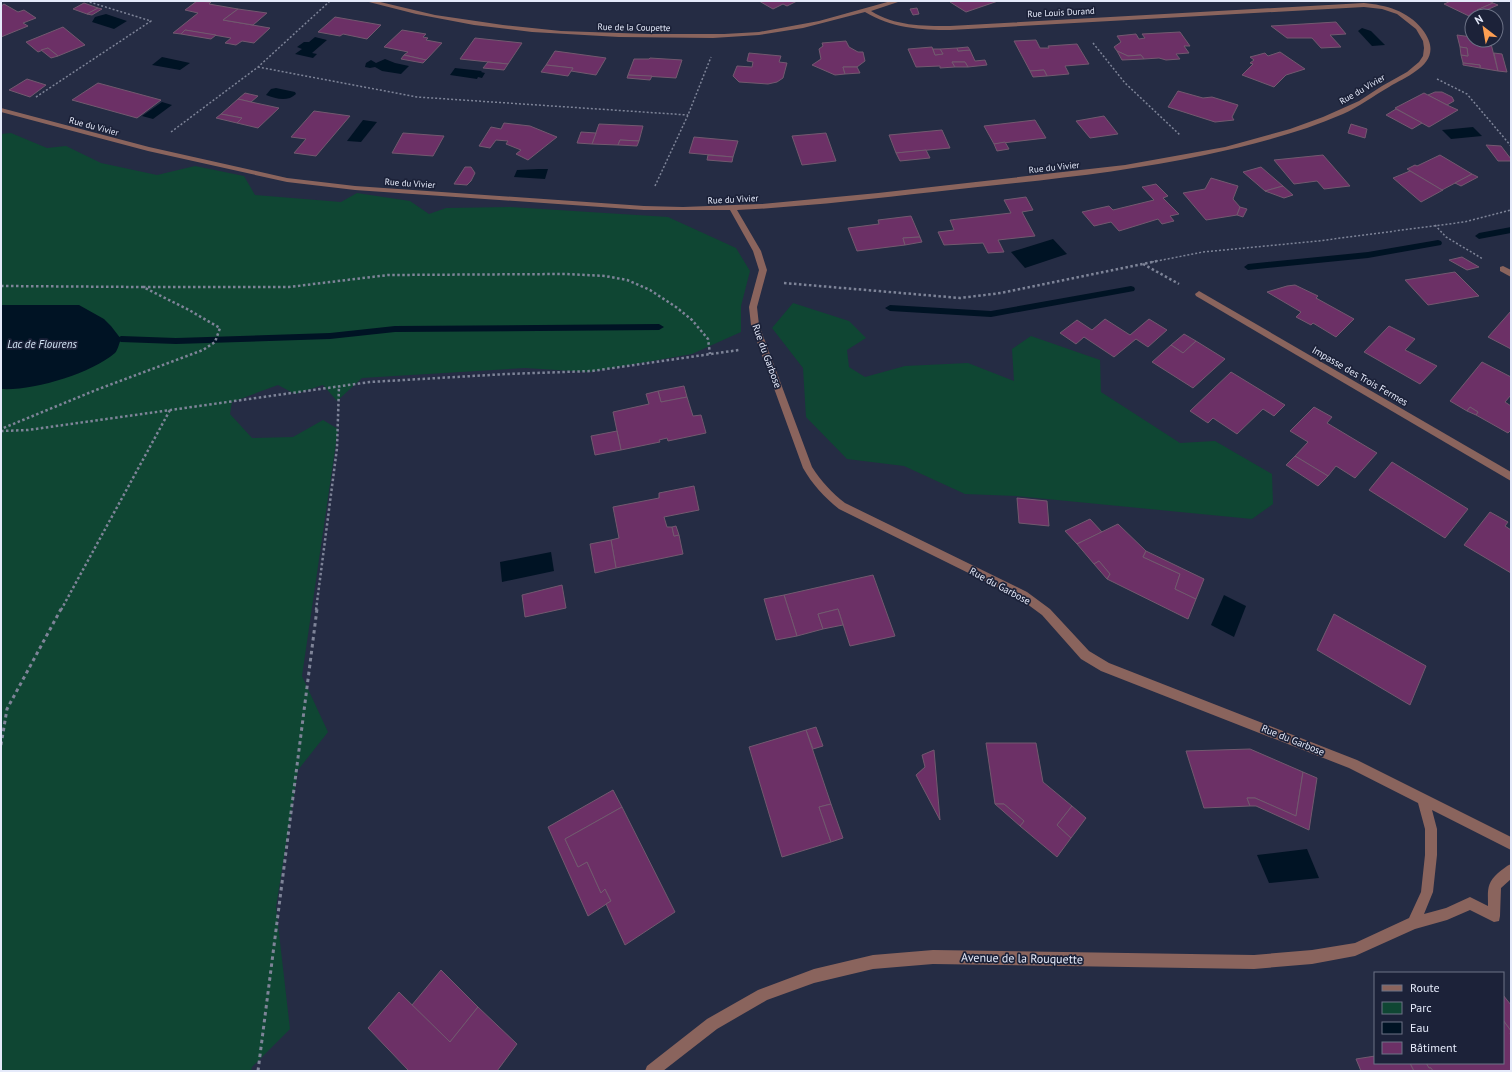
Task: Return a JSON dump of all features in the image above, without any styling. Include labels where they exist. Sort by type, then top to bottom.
[{"type":"street","name":"Rue de la Coupette","points":[[368,1],[446,18],[544,31],[608,36],[719,36],[750,34],[795,28],[898,1]]},
{"type":"street","name":"Rue Louis Durand","points":[[866,10],[874,16],[891,23],[933,28],[1364,5],[1378,6],[1391,10],[1414,22],[1425,36]]},
{"type":"street","name":"Rue du Vivier","points":[[1,110],[148,149],[287,180],[355,188],[644,208],[687,210],[733,209],[790,205],[1122,168],[1200,154],[1283,134],[1338,114],[1360,103],[1412,70],[1422,63],[1427,53],[1425,36]]},
{"type":"street","name":"Rue du Garbose","points":[[733,209],[759,257],[763,270],[753,308],[755,325],[808,468],[827,495],[842,506],[1023,595],[1046,612],[1084,655],[1105,667],[1353,764],[1511,844]]},
{"type":"street","points":[[1503,269],[1511,274]]},
{"type":"street","name":"Impasse des Trois Fermes","points":[[1199,294],[1511,477]]},
{"type":"street","points":[[1414,923],[1427,892],[1431,855],[1431,829],[1423,800]]},
{"type":"street","name":"Avenue de la Rouquette","points":[[652,1071],[712,1024],[763,995],[814,976],[873,962],[933,957],[1254,962],[1312,957],[1355,949],[1414,923],[1447,914],[1470,904],[1494,916],[1495,885],[1511,870]]},
{"type":"path","points":[[11,113],[151,21],[86,1]]},
{"type":"path","points":[[148,149],[258,67],[330,1]]},
{"type":"path","points":[[1075,20],[1125,83],[1200,154]]},
{"type":"path","points":[[644,208],[688,115],[719,36]]},
{"type":"path","points":[[258,67],[416,97],[688,115]]},
{"type":"path","points":[[1412,70],[1439,80],[1467,94],[1511,146]]},
{"type":"path","points":[[759,288],[782,283],[960,298],[1001,293],[1203,252],[1318,241],[1464,222],[1511,210]]},
{"type":"path","points":[[1434,225],[1446,237],[1470,253],[1503,269]]},
{"type":"path","points":[[1143,264],[1199,294]]},
{"type":"path","points":[[1,286],[289,287],[388,276],[432,274],[565,274],[606,276],[626,280],[650,290],[676,307],[692,320],[708,339],[710,354],[592,371],[392,381],[339,386],[28,430],[1,430]]},
{"type":"path","points":[[1,430],[96,390],[203,350],[215,342],[220,328],[189,310],[142,287]]},
{"type":"path","points":[[258,1071],[337,448],[339,386]]},
{"type":"path","points":[[1,745],[7,709],[170,410]]},
{"type":"green space","points":[[11,133],[47,148],[66,146],[101,163],[157,175],[195,166],[244,176],[255,195],[341,202],[357,193],[410,201],[429,214],[446,208],[511,207],[668,217],[736,248],[750,271],[741,306],[741,332],[692,354],[589,372],[525,368],[362,378],[337,401],[323,385],[295,394],[278,385],[232,402],[230,414],[252,438],[293,437],[323,420],[338,429],[302,676],[328,732],[298,770],[276,907],[290,1029],[252,1067],[251,1071],[1,1071],[1,134]]},
{"type":"green space","points":[[793,303],[849,321],[866,338],[847,350],[849,367],[865,377],[905,366],[968,363],[1014,381],[1012,349],[1031,336],[1100,360],[1101,392],[1180,443],[1215,441],[1272,474],[1273,504],[1252,519],[1016,496],[965,494],[904,466],[847,459],[806,417],[803,368],[772,328]]},
{"type":"water","points":[[106,14],[127,21],[114,29],[92,22],[95,17]]},
{"type":"water","points":[[1362,28],[1371,31],[1385,45],[1372,46],[1358,31]]},
{"type":"water","points":[[315,37],[327,40],[312,53],[317,54],[313,58],[295,54],[302,49],[297,47],[304,42],[309,42]]},
{"type":"water","points":[[162,57],[190,63],[180,70],[152,65]]},
{"type":"water","points":[[385,59],[409,66],[401,74],[382,71],[375,67],[365,67],[366,63],[371,60],[376,63]]},
{"type":"water","points":[[455,68],[482,71],[481,72],[485,73],[482,78],[478,77],[477,79],[450,75]]},
{"type":"water","points":[[276,88],[295,92],[296,94],[293,97],[286,99],[278,99],[266,95],[271,89]]},
{"type":"water","points":[[162,102],[172,105],[153,119],[142,116]]},
{"type":"water","points":[[363,120],[377,122],[361,142],[347,141]]},
{"type":"water","points":[[1473,127],[1482,136],[1451,139],[1442,130]]},
{"type":"water","points":[[548,169],[545,179],[514,177],[517,170]]},
{"type":"water","points":[[1053,239],[1067,254],[1025,268],[1011,252]]},
{"type":"water","name":"Lac de Flourens","points":[[1,305],[79,305],[104,319],[121,339],[115,353],[91,368],[61,380],[45,384],[14,389],[1,389]]},
{"type":"water","points":[[551,552],[554,571],[502,582],[500,562]]},
{"type":"water","points":[[1224,595],[1246,606],[1234,637],[1211,625]]},
{"type":"water","points":[[1307,849],[1319,878],[1269,883],[1257,855]]},
{"type":"building","points":[[197,1],[211,2],[209,4],[238,9],[223,20],[270,28],[254,43],[242,41],[236,45],[225,43],[231,38],[185,30],[181,34],[173,33],[198,13],[185,10]]},
{"type":"building","points":[[759,1],[797,1],[787,6],[783,4],[773,9]]},
{"type":"building","points":[[998,1],[966,12],[950,2]]},
{"type":"building","points":[[1451,1],[1489,1],[1493,3],[1482,8],[1464,8],[1464,14],[1444,4]]},
{"type":"building","points":[[84,3],[98,8],[87,14],[73,9]]},
{"type":"building","points":[[1493,3],[1498,5],[1491,8],[1482,8]]},
{"type":"building","points":[[4,4],[18,12],[24,10],[36,18],[23,23],[28,26],[1,37],[1,6]]},
{"type":"building","points":[[98,8],[102,9],[92,15],[87,14]]},
{"type":"building","points":[[917,8],[919,14],[913,15],[910,9]]},
{"type":"building","points":[[238,9],[267,13],[253,25],[223,20]]},
{"type":"building","points":[[335,17],[381,25],[367,39],[343,34],[340,36],[318,32]]},
{"type":"building","points":[[1336,22],[1346,34],[1330,35],[1341,47],[1321,48],[1312,38],[1287,38],[1271,26]]},
{"type":"building","points":[[63,27],[85,45],[58,56],[48,48],[38,52],[26,42]]},
{"type":"building","points":[[185,30],[216,35],[211,39],[181,34]]},
{"type":"building","points":[[402,30],[426,34],[423,37],[428,38],[426,40],[442,43],[426,60],[404,55],[408,52],[384,47]]},
{"type":"building","points":[[1180,32],[1190,46],[1184,46],[1189,53],[1176,54],[1180,59],[1144,59],[1141,55],[1128,56],[1117,51],[1114,47],[1121,42],[1117,36],[1136,34],[1139,39],[1145,38],[1142,34]]},
{"type":"building","points":[[1457,35],[1464,36],[1464,48],[1460,47]]},
{"type":"building","points":[[475,38],[522,43],[508,64],[460,59]]},
{"type":"building","points":[[1036,40],[1040,48],[1077,44],[1089,64],[1065,66],[1069,74],[1047,76],[1044,70],[1030,71],[1014,41]]},
{"type":"building","points":[[846,41],[849,47],[858,52],[863,52],[865,61],[857,67],[843,67],[845,74],[835,75],[812,65],[821,59],[819,49],[823,46],[822,43]]},
{"type":"building","points":[[932,47],[935,55],[943,54],[940,49],[957,48],[958,51],[970,50],[975,61],[985,60],[987,65],[968,67],[965,62],[952,62],[955,67],[916,67],[908,49]]},
{"type":"building","points":[[968,47],[970,50],[958,51],[957,48]]},
{"type":"building","points":[[1460,47],[1467,48],[1468,56],[1461,55]]},
{"type":"building","points":[[48,48],[58,56],[51,58],[41,50]]},
{"type":"building","points":[[1467,48],[1492,48],[1498,71],[1480,68],[1480,65],[1463,63],[1461,55],[1468,56]]},
{"type":"building","points":[[933,49],[940,49],[943,54],[935,55]]},
{"type":"building","points":[[555,51],[606,58],[596,75],[571,71],[573,68],[546,65]]},
{"type":"building","points":[[1117,51],[1128,56],[1141,55],[1144,59],[1122,60]]},
{"type":"building","points":[[1280,52],[1305,69],[1286,75],[1274,87],[1242,75],[1253,64],[1250,63],[1254,60],[1250,57],[1265,53],[1268,56]]},
{"type":"building","points":[[749,53],[781,56],[779,62],[787,63],[783,78],[777,82],[768,84],[739,82],[733,76],[737,66],[752,67],[753,62],[747,61]]},
{"type":"building","points":[[1494,53],[1502,54],[1507,72],[1498,71]]},
{"type":"building","points":[[404,55],[426,60],[423,63],[401,59]]},
{"type":"building","points":[[650,58],[682,60],[676,78],[628,75],[634,59]]},
{"type":"building","points":[[488,62],[508,64],[504,70],[483,68]]},
{"type":"building","points":[[952,62],[965,62],[968,67],[955,67]]},
{"type":"building","points":[[1463,63],[1480,65],[1480,68],[1463,65]]},
{"type":"building","points":[[546,65],[573,68],[568,76],[541,72]]},
{"type":"building","points":[[843,67],[857,67],[860,73],[845,74]]},
{"type":"building","points":[[1044,70],[1047,76],[1033,77],[1030,71]]},
{"type":"building","points":[[628,75],[652,76],[650,80],[627,78]]},
{"type":"building","points":[[27,79],[46,85],[30,97],[9,90]]},
{"type":"building","points":[[98,83],[161,100],[137,118],[72,100]]},
{"type":"building","points":[[1178,91],[1203,98],[1212,97],[1238,105],[1232,117],[1234,120],[1215,122],[1168,107]]},
{"type":"building","points":[[1435,92],[1442,92],[1452,97],[1454,101],[1447,105],[1428,95]]},
{"type":"building","points":[[245,93],[258,96],[251,102],[238,99]]},
{"type":"building","points":[[1424,93],[1458,110],[1429,127],[1395,108]]},
{"type":"building","points":[[238,99],[279,108],[258,128],[237,123],[242,118],[221,114]]},
{"type":"building","points":[[1396,109],[1422,123],[1412,129],[1386,115]]},
{"type":"building","points":[[314,111],[350,116],[316,156],[294,153],[306,139],[291,137]]},
{"type":"building","points":[[221,114],[242,118],[237,123],[216,118]]},
{"type":"building","points":[[1104,116],[1118,134],[1090,138],[1076,121]]},
{"type":"building","points":[[1035,120],[1046,138],[994,144],[984,126]]},
{"type":"building","points":[[504,123],[530,126],[557,137],[528,160],[516,154],[521,150],[506,144],[508,141],[496,140],[490,148],[479,146],[491,127],[501,129]]},
{"type":"building","points":[[599,124],[643,126],[639,141],[620,140],[618,145],[592,144]]},
{"type":"building","points":[[1351,124],[1367,129],[1365,138],[1348,133]]},
{"type":"building","points":[[942,130],[950,148],[896,153],[889,135]]},
{"type":"building","points":[[581,132],[596,133],[592,144],[577,143]]},
{"type":"building","points":[[403,133],[444,136],[433,156],[392,153]]},
{"type":"building","points":[[826,133],[836,161],[802,165],[792,136]]},
{"type":"building","points":[[694,137],[738,141],[733,157],[689,153]]},
{"type":"building","points":[[620,140],[639,141],[637,146],[618,145]]},
{"type":"building","points":[[1005,142],[1009,149],[997,151],[994,144]]},
{"type":"building","points":[[1486,145],[1501,146],[1511,161],[1498,161]]},
{"type":"building","points":[[926,150],[930,158],[900,161],[896,153]]},
{"type":"building","points":[[708,155],[733,157],[732,162],[707,160]]},
{"type":"building","points":[[1323,155],[1350,186],[1324,189],[1317,181],[1294,184],[1274,160]]},
{"type":"building","points":[[1440,155],[1472,174],[1442,190],[1407,169]]},
{"type":"building","points":[[465,167],[471,167],[475,173],[471,181],[467,185],[454,184]]},
{"type":"building","points":[[1261,167],[1283,186],[1265,191],[1243,172]]},
{"type":"building","points":[[1410,171],[1443,190],[1421,202],[1393,178]]},
{"type":"building","points":[[1472,174],[1478,177],[1461,186],[1455,183]]},
{"type":"building","points":[[1211,178],[1238,186],[1233,199],[1240,207],[1237,215],[1206,220],[1183,193],[1205,189]]},
{"type":"building","points":[[1156,184],[1168,196],[1163,198],[1179,214],[1170,216],[1174,221],[1162,224],[1158,219],[1119,231],[1111,222],[1094,226],[1082,212],[1109,206],[1113,210],[1154,200],[1142,187]]},
{"type":"building","points":[[1283,186],[1293,195],[1284,198],[1265,191]]},
{"type":"building","points":[[1026,197],[1033,210],[1022,212],[1035,236],[998,240],[1004,252],[988,253],[983,243],[944,245],[938,232],[954,230],[950,220],[1011,213],[1004,200]]},
{"type":"building","points":[[1240,207],[1247,209],[1243,217],[1237,215]]},
{"type":"building","points":[[911,216],[920,237],[903,238],[905,245],[857,251],[848,228],[879,224],[878,220]]},
{"type":"building","points":[[920,237],[922,242],[905,245],[903,238]]},
{"type":"building","points":[[1462,257],[1479,267],[1467,270],[1449,260]]},
{"type":"building","points":[[1455,272],[1479,296],[1428,305],[1405,280]]},
{"type":"building","points":[[1295,285],[1318,296],[1316,298],[1354,319],[1336,337],[1313,323],[1311,325],[1296,317],[1301,312],[1267,292]]},
{"type":"building","points":[[1511,311],[1511,349],[1488,337]]},
{"type":"building","points":[[1105,319],[1130,335],[1149,319],[1167,330],[1148,347],[1136,339],[1114,357],[1084,337],[1076,344],[1060,333],[1077,320],[1092,330]]},
{"type":"building","points":[[1389,326],[1415,339],[1405,350],[1437,366],[1420,384],[1364,352]]},
{"type":"building","points":[[1184,334],[1196,341],[1183,353],[1171,345]]},
{"type":"building","points":[[1196,341],[1225,359],[1193,388],[1152,362],[1171,345],[1183,353]]},
{"type":"building","points":[[1482,362],[1511,377],[1511,395],[1505,402],[1511,406],[1511,430],[1508,433],[1476,415],[1478,412],[1470,407],[1467,411],[1450,401]]},
{"type":"building","points":[[1231,372],[1285,405],[1274,416],[1263,409],[1237,434],[1213,418],[1208,423],[1190,411]]},
{"type":"building","points":[[684,386],[687,397],[661,402],[658,391]]},
{"type":"building","points":[[658,391],[661,402],[687,397],[693,416],[701,415],[706,433],[668,441],[667,438],[659,440],[660,442],[621,450],[613,412],[649,404],[646,394]]},
{"type":"building","points":[[1314,407],[1332,417],[1327,423],[1377,453],[1355,478],[1336,466],[1328,476],[1295,456],[1308,442],[1290,431]]},
{"type":"building","points":[[1470,407],[1478,412],[1476,415],[1467,411]]},
{"type":"building","points":[[617,431],[621,450],[595,455],[591,436]]},
{"type":"building","points":[[1295,456],[1328,476],[1318,486],[1286,465]]},
{"type":"building","points":[[1392,462],[1468,509],[1445,538],[1369,490]]},
{"type":"building","points":[[694,486],[699,510],[664,517],[667,527],[672,527],[674,536],[679,535],[683,554],[616,568],[611,540],[619,538],[613,507],[659,498],[659,493]]},
{"type":"building","points":[[1017,498],[1047,501],[1049,526],[1019,523]]},
{"type":"building","points":[[1490,512],[1508,522],[1505,526],[1511,530],[1511,573],[1464,545]]},
{"type":"building","points":[[1090,519],[1102,532],[1077,544],[1065,531]]},
{"type":"building","points":[[1118,524],[1146,551],[1143,557],[1180,574],[1175,589],[1196,599],[1188,619],[1107,579],[1110,574],[1099,561],[1094,564],[1077,544]]},
{"type":"building","points":[[676,526],[679,535],[674,536],[672,527]]},
{"type":"building","points":[[611,540],[616,568],[595,573],[590,544]]},
{"type":"building","points":[[1146,551],[1204,579],[1196,599],[1175,589],[1180,574],[1143,557]]},
{"type":"building","points":[[1099,561],[1110,574],[1107,579],[1094,564]]},
{"type":"building","points":[[873,575],[895,636],[850,646],[838,609],[818,614],[823,629],[797,636],[784,595]]},
{"type":"building","points":[[562,585],[566,608],[525,617],[522,595]]},
{"type":"building","points":[[784,595],[797,636],[776,640],[764,599]]},
{"type":"building","points":[[838,609],[843,625],[823,629],[818,614]]},
{"type":"building","points":[[1334,614],[1426,666],[1410,705],[1317,650]]},
{"type":"building","points":[[816,727],[823,746],[813,749],[806,730]]},
{"type":"building","points":[[806,730],[831,804],[819,807],[831,842],[782,857],[749,747]]},
{"type":"building","points":[[986,743],[1036,743],[1043,782],[1072,806],[1057,825],[1071,838],[1057,857],[1020,826],[1024,821],[1004,804],[995,804]]},
{"type":"building","points":[[1250,749],[1303,772],[1296,816],[1255,798],[1247,798],[1250,806],[1204,808],[1186,751]]},
{"type":"building","points":[[934,750],[940,820],[916,775],[925,767],[922,755]]},
{"type":"building","points":[[1303,772],[1317,778],[1309,830],[1256,806],[1250,806],[1247,798],[1255,798],[1296,816]]},
{"type":"building","points":[[613,790],[622,807],[565,839],[578,867],[587,862],[601,893],[605,889],[611,901],[588,916],[548,827]]},
{"type":"building","points":[[831,804],[843,838],[831,842],[819,807]]},
{"type":"building","points":[[995,804],[1004,804],[1024,821],[1020,826]]},
{"type":"building","points":[[1072,806],[1086,818],[1071,838],[1057,825]]},
{"type":"building","points":[[622,807],[675,912],[625,945],[606,904],[611,901],[605,889],[601,893],[587,862],[578,867],[565,839]]},
{"type":"building","points":[[441,970],[478,1007],[450,1042],[412,1005]]},
{"type":"building","points":[[399,992],[450,1042],[478,1007],[517,1044],[497,1071],[409,1071],[368,1028]]},
{"type":"building","points":[[1504,996],[1511,1005],[1511,1031],[1504,1021]]},
{"type":"building","points":[[1504,1021],[1511,1031],[1511,1071],[1433,1071],[1427,1064],[1504,1064]]},
{"type":"building","points":[[1374,1056],[1374,1064],[1410,1064],[1414,1071],[1361,1071],[1356,1059]]},
{"type":"building","points":[[1410,1064],[1427,1064],[1433,1071],[1414,1071]]},
{"type":"waterway","points":[[1479,236],[1511,230]]},
{"type":"waterway","points":[[1248,267],[1368,255],[1438,243]]},
{"type":"waterway","points":[[890,308],[991,314],[1131,289]]},
{"type":"waterway","points":[[121,339],[176,341],[330,336],[395,329],[659,327]]}]
